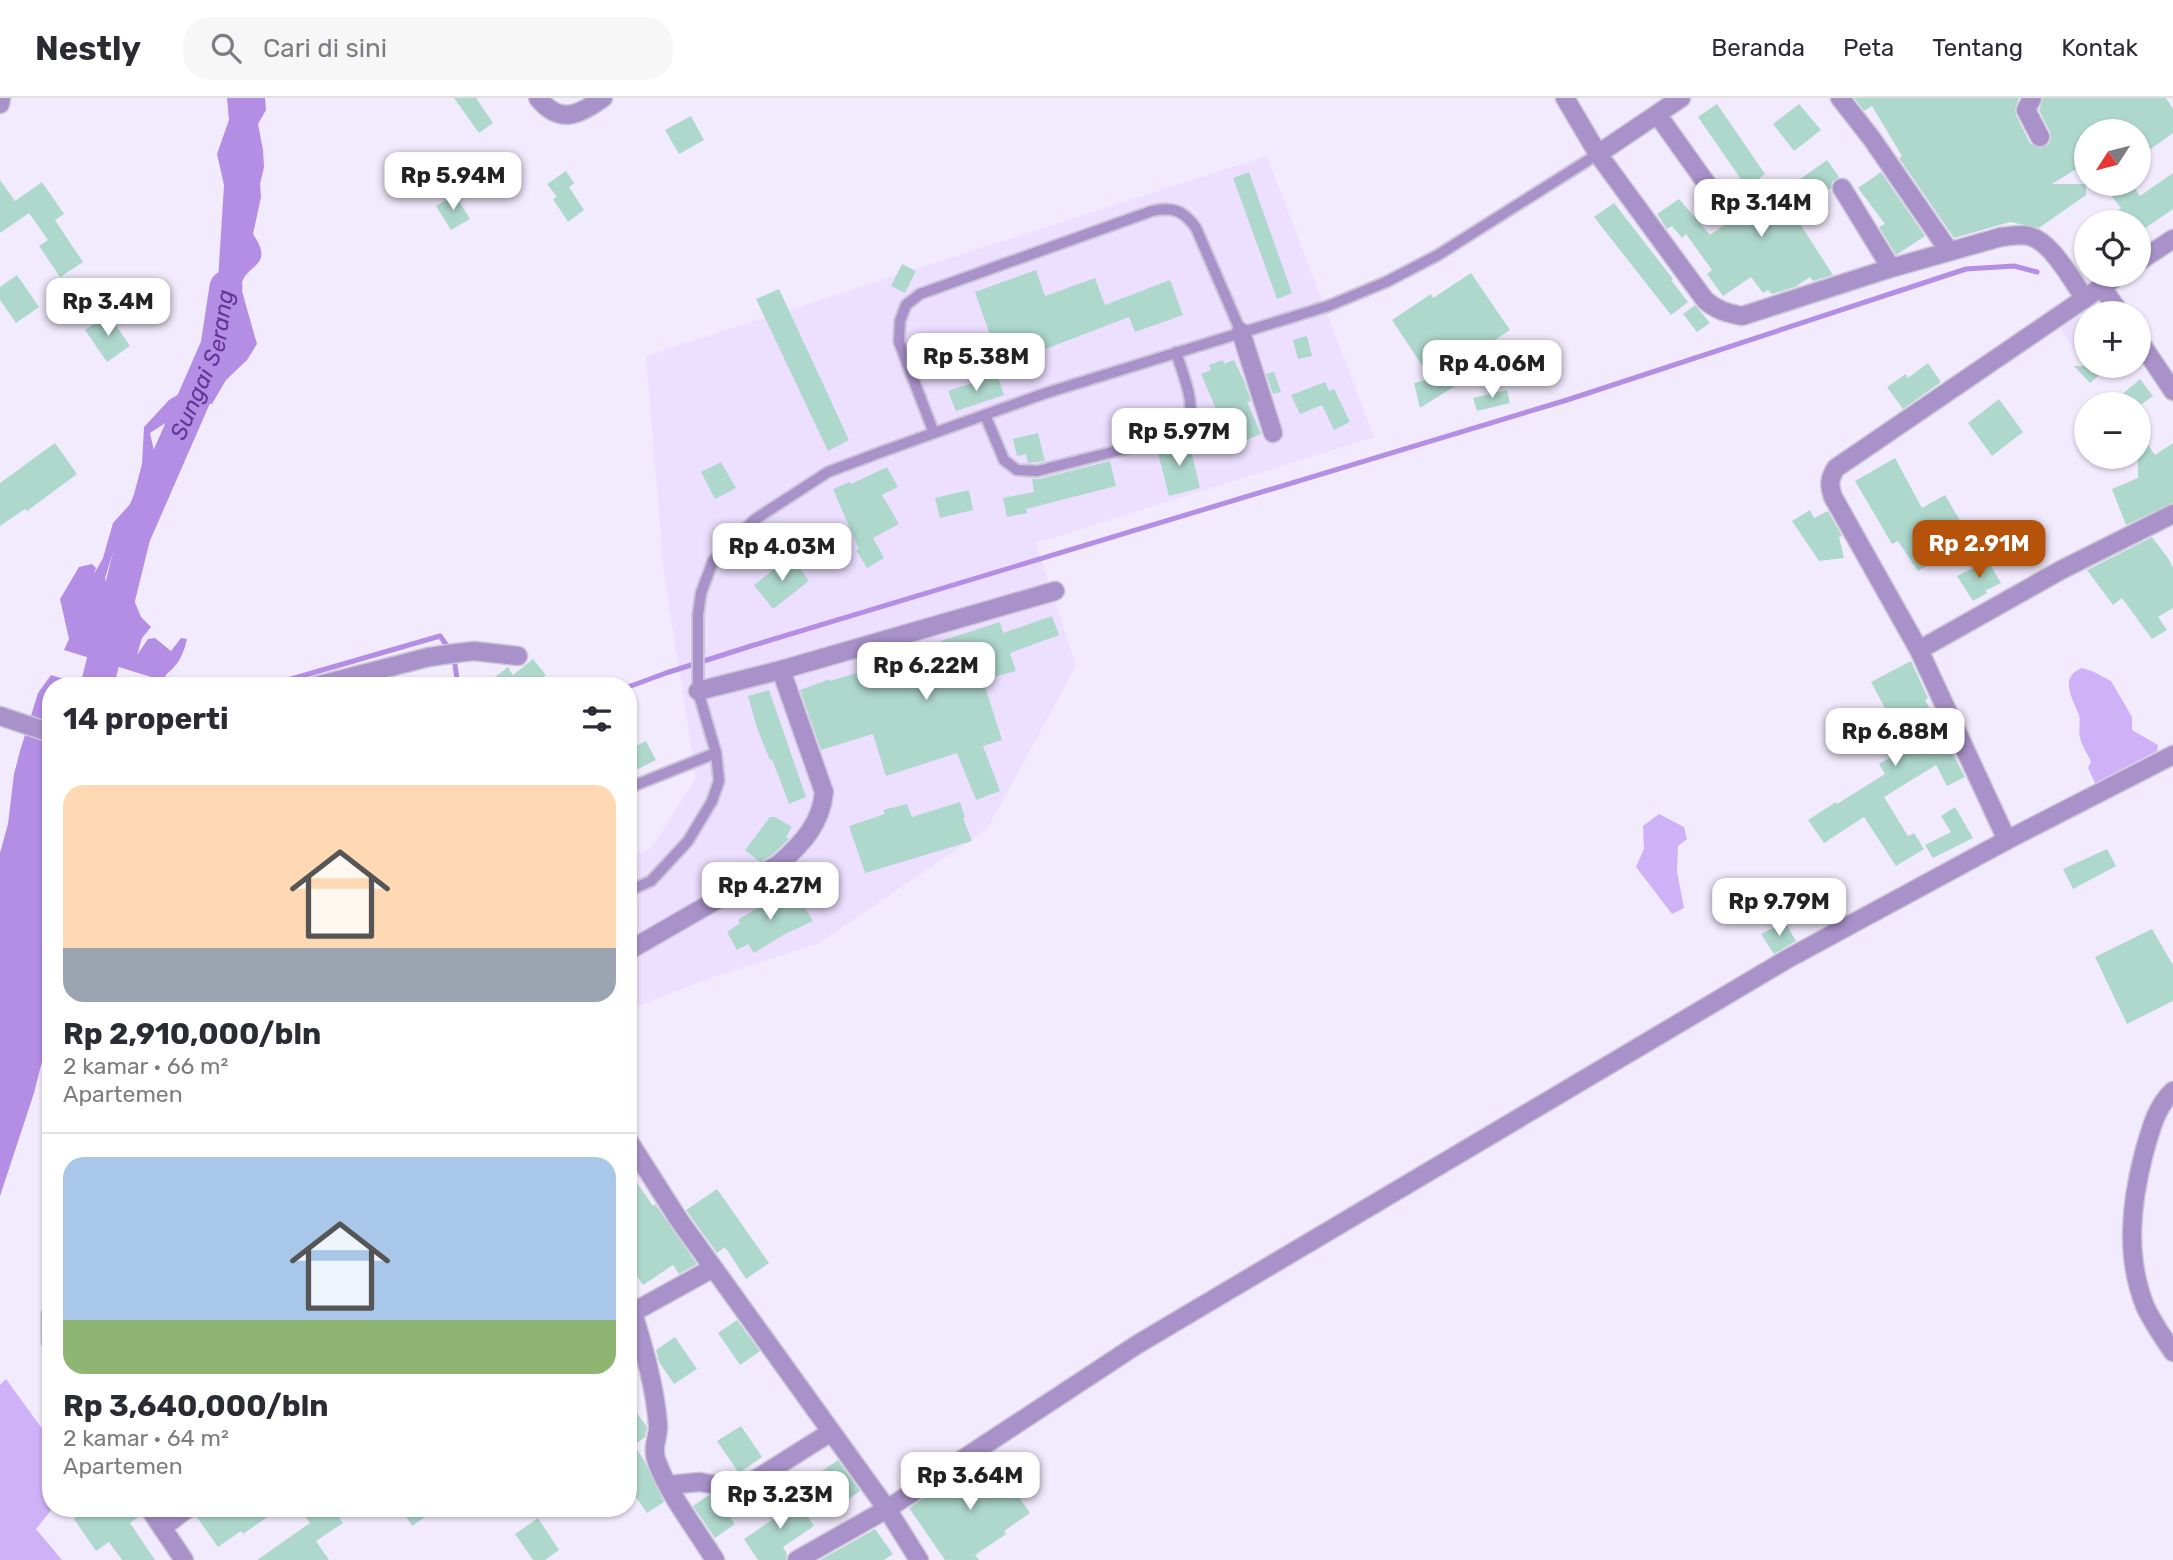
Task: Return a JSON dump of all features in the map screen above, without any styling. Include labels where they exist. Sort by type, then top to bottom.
[{"type":"street","points":[[0,104],[1,98]]},
{"type":"street","points":[[538,98],[548,110],[568,116],[585,111],[603,98]]},
{"type":"street","points":[[1565,98],[1598,154],[1705,300],[1726,313],[1742,316],[1891,268],[2001,237],[2030,236],[2046,244],[2084,297]]},
{"type":"street","points":[[1598,154],[1681,98]]},
{"type":"street","points":[[1840,98],[1872,139],[1949,251]]},
{"type":"street","points":[[2032,98],[2026,110],[2040,137]]},
{"type":"street","points":[[1657,114],[1724,208]]},
{"type":"street","points":[[1842,188],[1891,268]]},
{"type":"street","points":[[2151,253],[2173,239]]},
{"type":"street","points":[[2007,840],[1919,650],[1833,497],[1829,485],[1836,468],[2100,287]]},
{"type":"street","points":[[1241,332],[1273,433]]},
{"type":"street","points":[[2151,358],[2173,391]]},
{"type":"street","points":[[1919,650],[2061,570],[2173,514]]},
{"type":"street","points":[[698,691],[781,670],[1055,591]]},
{"type":"street","points":[[351,677],[429,657],[457,653],[474,651],[518,656]]},
{"type":"street","points":[[637,946],[779,864],[799,846],[822,809],[824,792],[781,670]]},
{"type":"street","points":[[4,718],[42,730]]},
{"type":"street","points":[[797,1560],[887,1509],[1138,1344],[1789,958],[2007,840],[2173,755]]},
{"type":"street","points":[[2173,1091],[2166,1097],[2150,1130],[2138,1177],[2131,1223],[2135,1268],[2145,1304],[2173,1352]]},
{"type":"street","points":[[637,1154],[679,1220],[887,1509],[919,1560]]},
{"type":"street","points":[[637,1311],[713,1268]]},
{"type":"street","points":[[637,1331],[646,1356],[656,1408],[656,1460],[668,1485],[715,1560]]},
{"type":"street","points":[[668,1485],[700,1482],[727,1487],[750,1483],[831,1432]]},
{"type":"street","points":[[155,1517],[184,1560]]},
{"type":"street","points":[[162,1528],[176,1517]]},
{"type":"lane","points":[[637,887],[651,881],[688,841],[712,801],[719,781],[716,753],[698,691],[701,593],[713,561],[754,520],[828,472],[985,415],[1176,352],[1328,306],[1386,282],[1438,255],[1598,154]]},
{"type":"lane","points":[[934,433],[899,342],[900,321],[906,304],[920,294],[1152,211],[1178,209],[1188,216],[1196,228],[1241,332]]},
{"type":"lane","points":[[985,415],[1004,460],[1017,470],[1037,471],[1176,436],[1188,429],[1192,403],[1176,352]]},
{"type":"lane","points":[[637,784],[716,753]]},
{"type":"shaded area","points":[[227,98],[265,98],[266,110],[258,124],[264,167],[253,234],[261,253],[257,264],[241,286],[257,344],[247,360],[226,380],[212,404],[192,403],[150,433],[156,460],[167,476],[167,501],[151,483],[137,520],[125,522],[119,533],[105,578],[108,591],[112,590],[134,600],[141,617],[151,627],[142,638],[137,655],[148,639],[155,638],[171,651],[181,638],[187,639],[181,657],[166,677],[151,677],[64,650],[69,639],[60,599],[79,567],[92,564],[96,568],[94,574],[103,558],[113,523],[132,502],[142,464],[144,427],[169,400],[189,388],[223,350],[216,312],[224,185],[217,154],[229,120]]},
{"type":"shaded area","points":[[1267,156],[1374,437],[1036,543],[1076,666],[987,829],[817,944],[713,977],[637,1007],[637,855],[652,847],[696,778],[664,573],[646,356]]},
{"type":"shaded area","points":[[2074,318],[2074,349],[2059,327]]},
{"type":"shaded area","points":[[2082,668],[2111,681],[2132,717],[2132,730],[2158,745],[2157,751],[2095,783],[2088,768],[2091,762],[2081,740],[2079,715],[2069,689],[2071,677]]},
{"type":"shaded area","points":[[42,687],[42,1061],[0,1196],[0,853],[8,824],[14,774],[38,693]]},
{"type":"shaded area","points":[[1659,814],[1684,827],[1687,839],[1678,846],[1677,872],[1684,908],[1672,914],[1636,867],[1644,849],[1643,826]]},
{"type":"shaded area","points":[[6,1379],[42,1429],[42,1517],[46,1517],[36,1529],[62,1560],[0,1560],[0,1385]]},
{"type":"building","points":[[454,98],[476,98],[493,123],[479,133]]},
{"type":"building","points":[[1854,98],[2019,98],[2016,115],[2030,143],[2040,148],[2049,144],[2051,138],[2039,110],[2043,98],[2166,98],[2173,109],[2173,133],[2151,149],[2151,119],[2074,119],[2074,170],[2052,184],[2074,184],[2074,196],[2085,196],[2039,228],[2010,222],[1954,238],[1899,158],[1902,156],[1872,106],[1864,111]]},
{"type":"building","points":[[1717,104],[1765,174],[1747,188],[1698,117]]},
{"type":"building","points":[[1799,104],[1821,130],[1794,151],[1773,124]]},
{"type":"building","points":[[691,116],[704,140],[679,154],[665,130]]},
{"type":"building","points":[[1827,160],[1839,177],[1832,182],[1831,188],[1823,193],[1824,195],[1795,216],[1833,275],[1813,281],[1810,277],[1795,287],[1772,294],[1768,290],[1763,293],[1751,277],[1723,296],[1707,274],[1712,270],[1686,234],[1682,238],[1672,226],[1667,229],[1657,214],[1679,199],[1710,235],[1742,213],[1745,218]]},
{"type":"building","points":[[566,171],[574,183],[569,187],[584,210],[568,222],[553,199],[557,197],[547,184]]},
{"type":"building","points":[[1249,172],[1292,293],[1277,299],[1233,178]]},
{"type":"building","points":[[1881,172],[1925,236],[1896,255],[1879,227],[1885,224],[1858,188]]},
{"type":"building","points":[[2173,173],[2173,209],[2151,224],[2151,210],[2119,210],[2121,208],[2112,196],[2151,196],[2151,188]]},
{"type":"building","points":[[0,180],[15,201],[42,182],[64,214],[55,220],[83,262],[60,277],[39,246],[48,240],[29,213],[0,233]]},
{"type":"building","points":[[455,195],[470,219],[451,230],[436,206]]},
{"type":"building","points":[[1614,203],[1688,302],[1671,315],[1594,217]]},
{"type":"building","points":[[902,264],[916,271],[905,293],[891,286]]},
{"type":"building","points":[[1036,270],[1045,296],[1095,278],[1105,305],[1170,280],[1183,315],[1135,332],[1129,317],[1001,366],[975,292]]},
{"type":"building","points":[[1471,273],[1510,330],[1481,349],[1490,364],[1420,408],[1414,383],[1431,379],[1392,320],[1431,294],[1433,298]]},
{"type":"building","points":[[17,275],[39,307],[16,323],[0,300],[0,287]]},
{"type":"building","points":[[779,289],[849,440],[828,451],[756,299]]},
{"type":"building","points":[[1695,305],[1710,323],[1697,332],[1683,314]]},
{"type":"building","points":[[108,314],[130,346],[107,362],[85,330]]},
{"type":"building","points":[[1307,336],[1312,356],[1298,359],[1293,340]]},
{"type":"building","points":[[1223,360],[1224,364],[1234,360],[1244,381],[1251,401],[1247,402],[1261,434],[1232,446],[1201,374],[1211,370],[1209,365]]},
{"type":"building","points":[[1928,363],[1941,382],[1903,409],[1887,387],[1906,374],[1908,378]]},
{"type":"building","points":[[1274,372],[1281,392],[1273,394],[1266,374]]},
{"type":"building","points":[[997,375],[1004,395],[956,411],[948,391]]},
{"type":"building","points":[[2140,379],[2150,392],[2125,392]]},
{"type":"building","points":[[1325,382],[1329,391],[1334,389],[1350,422],[1334,430],[1322,405],[1300,414],[1291,395]]},
{"type":"building","points":[[1507,390],[1510,403],[1477,411],[1473,398]]},
{"type":"building","points":[[1999,399],[2023,432],[1992,456],[1968,423]]},
{"type":"building","points":[[1182,416],[1181,424],[1159,432],[1158,420]]},
{"type":"building","points":[[1038,433],[1045,461],[1028,463],[1026,454],[1017,456],[1013,439]]},
{"type":"building","points":[[1188,438],[1200,488],[1169,496],[1157,449],[1178,444]]},
{"type":"building","points":[[55,443],[77,474],[27,511],[25,509],[0,526],[0,483]]},
{"type":"building","points":[[2173,443],[2173,503],[2126,525],[2112,489],[2138,478],[2138,469],[2151,469],[2151,449],[2155,455]]},
{"type":"building","points":[[1895,458],[1922,508],[1945,495],[1971,539],[1918,571],[1898,541],[1892,544],[1855,481]]},
{"type":"building","points":[[1110,461],[1116,486],[1026,509],[1027,513],[1007,517],[1003,498],[1034,492],[1032,479]]},
{"type":"building","points":[[721,462],[736,488],[715,499],[701,472]]},
{"type":"building","points":[[887,467],[898,487],[882,495],[899,524],[873,538],[884,558],[867,568],[856,550],[859,549],[833,489],[850,482],[851,484]]},
{"type":"building","points":[[969,490],[973,510],[940,518],[935,498]]},
{"type":"building","points":[[1810,510],[1814,518],[1828,511],[1842,536],[1839,537],[1844,558],[1819,561],[1792,521]]},
{"type":"building","points":[[2152,537],[2173,568],[2173,608],[2158,617],[2167,630],[2152,639],[2122,598],[2113,605],[2087,570]]},
{"type":"building","points":[[791,556],[809,581],[773,609],[754,585]]},
{"type":"building","points":[[1988,561],[2001,583],[1973,601],[1957,576]]},
{"type":"building","points":[[1052,616],[1059,635],[1010,653],[1016,671],[983,680],[1002,740],[983,746],[1000,791],[976,800],[957,753],[886,776],[873,734],[821,750],[800,690],[884,665],[883,661],[943,645],[941,641],[1000,622],[1003,633]]},
{"type":"building","points":[[533,659],[546,675],[495,677],[508,667],[513,675]]},
{"type":"building","points":[[1911,661],[1928,698],[1925,700],[1965,777],[1947,786],[1936,765],[1884,797],[1908,836],[1914,833],[1924,849],[1896,866],[1864,817],[1824,843],[1808,820],[1885,774],[1879,764],[1913,745],[1893,709],[1887,712],[1871,682]]},
{"type":"building","points":[[769,690],[806,797],[789,804],[757,728],[748,696]]},
{"type":"building","points":[[646,741],[656,760],[637,770],[637,746]]},
{"type":"building","points":[[960,802],[972,841],[865,873],[849,826],[885,814],[883,810],[907,804],[912,817]]},
{"type":"building","points":[[1955,807],[1973,838],[1933,858],[1925,845],[1951,832],[1941,816]]},
{"type":"building","points":[[770,817],[792,827],[786,837],[789,839],[760,862],[745,850]]},
{"type":"building","points":[[2107,849],[2116,866],[2073,889],[2063,869]]},
{"type":"building","points":[[792,887],[813,921],[754,953],[748,944],[737,950],[727,932],[740,923],[738,920]]},
{"type":"building","points":[[1785,922],[1796,941],[1774,954],[1761,934]]},
{"type":"building","points":[[2152,929],[2173,965],[2173,1001],[2127,1024],[2095,957]]},
{"type":"building","points":[[637,1183],[697,1264],[679,1274],[673,1265],[643,1285],[637,1276]]},
{"type":"building","points":[[717,1189],[769,1263],[746,1279],[725,1247],[717,1253],[686,1210]]},
{"type":"building","points":[[737,1320],[760,1351],[740,1365],[718,1333]]},
{"type":"building","points":[[675,1337],[697,1369],[674,1384],[659,1362],[656,1350]]},
{"type":"building","points":[[637,1413],[647,1427],[645,1437],[637,1443]]},
{"type":"building","points":[[741,1426],[762,1457],[739,1473],[717,1441]]},
{"type":"building","points":[[637,1450],[664,1502],[647,1513],[637,1499]]},
{"type":"building","points":[[990,1455],[1030,1513],[1004,1531],[1006,1534],[975,1555],[979,1560],[945,1560],[909,1508]]},
{"type":"building","points":[[838,1460],[860,1491],[838,1507],[816,1475]]},
{"type":"building","points":[[792,1494],[814,1526],[783,1547],[787,1554],[786,1560],[758,1560],[744,1539],[775,1518],[769,1510]]},
{"type":"building","points":[[709,1495],[715,1496],[735,1524],[715,1538],[693,1506]]},
{"type":"building","points":[[139,1517],[130,1523],[155,1560],[122,1560],[109,1542],[96,1551],[74,1519]]},
{"type":"building","points":[[197,1517],[265,1517],[243,1534],[241,1531],[218,1547]]},
{"type":"building","points":[[306,1517],[339,1517],[343,1523],[316,1541],[329,1560],[257,1560],[310,1523]]},
{"type":"building","points":[[406,1517],[425,1517],[412,1526]]},
{"type":"building","points":[[538,1518],[559,1550],[545,1560],[533,1560],[515,1534]]},
{"type":"building","points":[[875,1529],[893,1554],[884,1560],[820,1560]]},
{"type":"waterway","points":[[637,684],[751,646],[1567,400],[1966,269],[2014,266],[2037,272]]},
{"type":"waterway","name":"Sungai Serang","points":[[99,677],[134,536],[217,346],[226,287]]},
{"type":"waterway","points":[[298,677],[440,636],[450,650]]},
{"type":"waterway","points":[[454,658],[457,677]]}]
